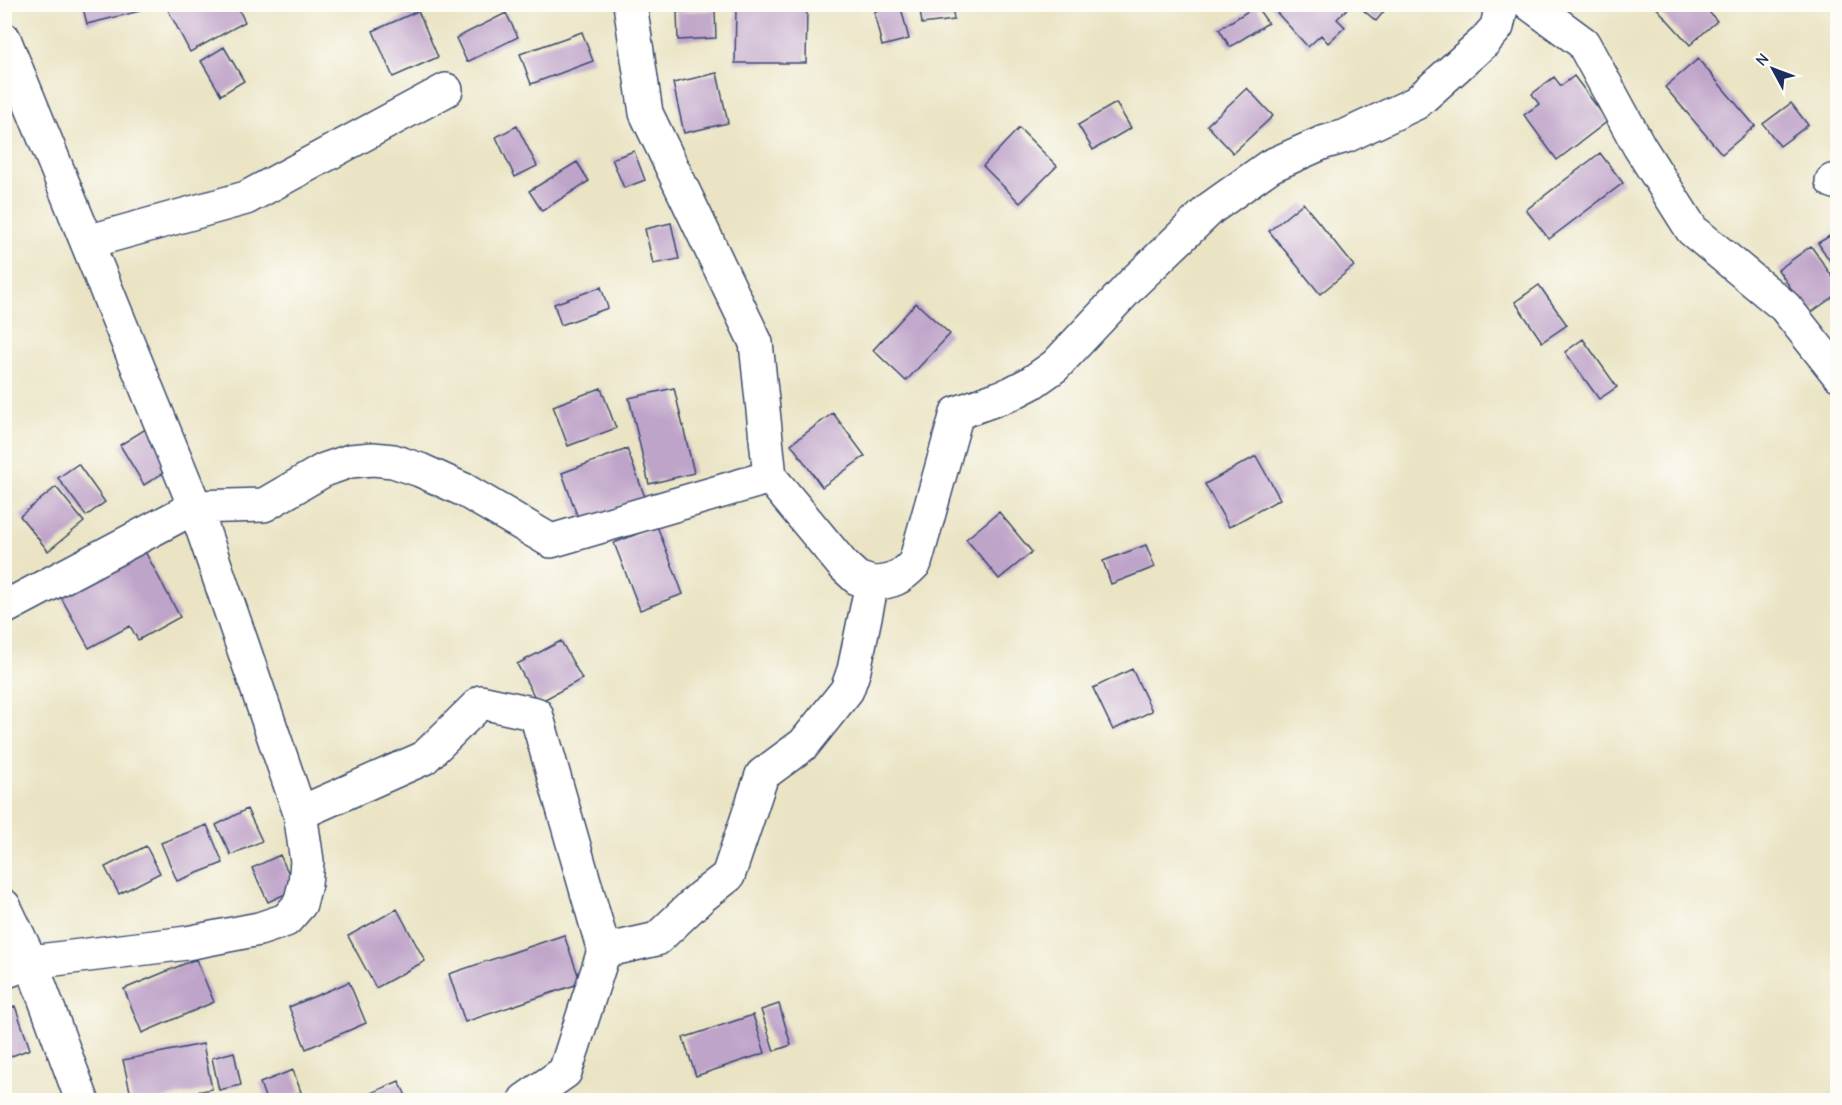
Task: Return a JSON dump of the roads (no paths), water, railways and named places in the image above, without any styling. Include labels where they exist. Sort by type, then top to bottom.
[{"type":"street","points":[[630,4],[646,113],[756,343],[770,477],[843,565],[857,578],[872,583],[886,583],[904,574],[915,563],[957,413],[1010,394],[1055,366],[1133,284],[1211,208],[1270,166],[1322,143],[1346,136],[1416,103],[1468,58],[1490,35],[1497,27],[1503,4]]},
{"type":"street","points":[[1530,4],[1583,43],[1639,146],[1692,230],[1785,307],[1838,375]]},
{"type":"street","points":[[4,39],[195,507],[300,813],[307,861],[300,904],[286,920],[259,929],[187,943],[18,967]]},
{"type":"street","points":[[87,242],[246,198],[446,90]]},
{"type":"street","points":[[4,608],[195,507],[264,504],[324,470],[350,461],[373,459],[393,461],[420,470],[455,486],[551,541],[770,477]]},
{"type":"street","points":[[604,951],[657,939],[700,897],[728,876],[762,775],[804,744],[847,690],[854,670],[872,583]]},
{"type":"street","points":[[300,813],[424,758],[481,702],[536,714],[604,951],[565,1072],[525,1101]]},
{"type":"street","points":[[4,906],[18,967],[82,1101]]}]
